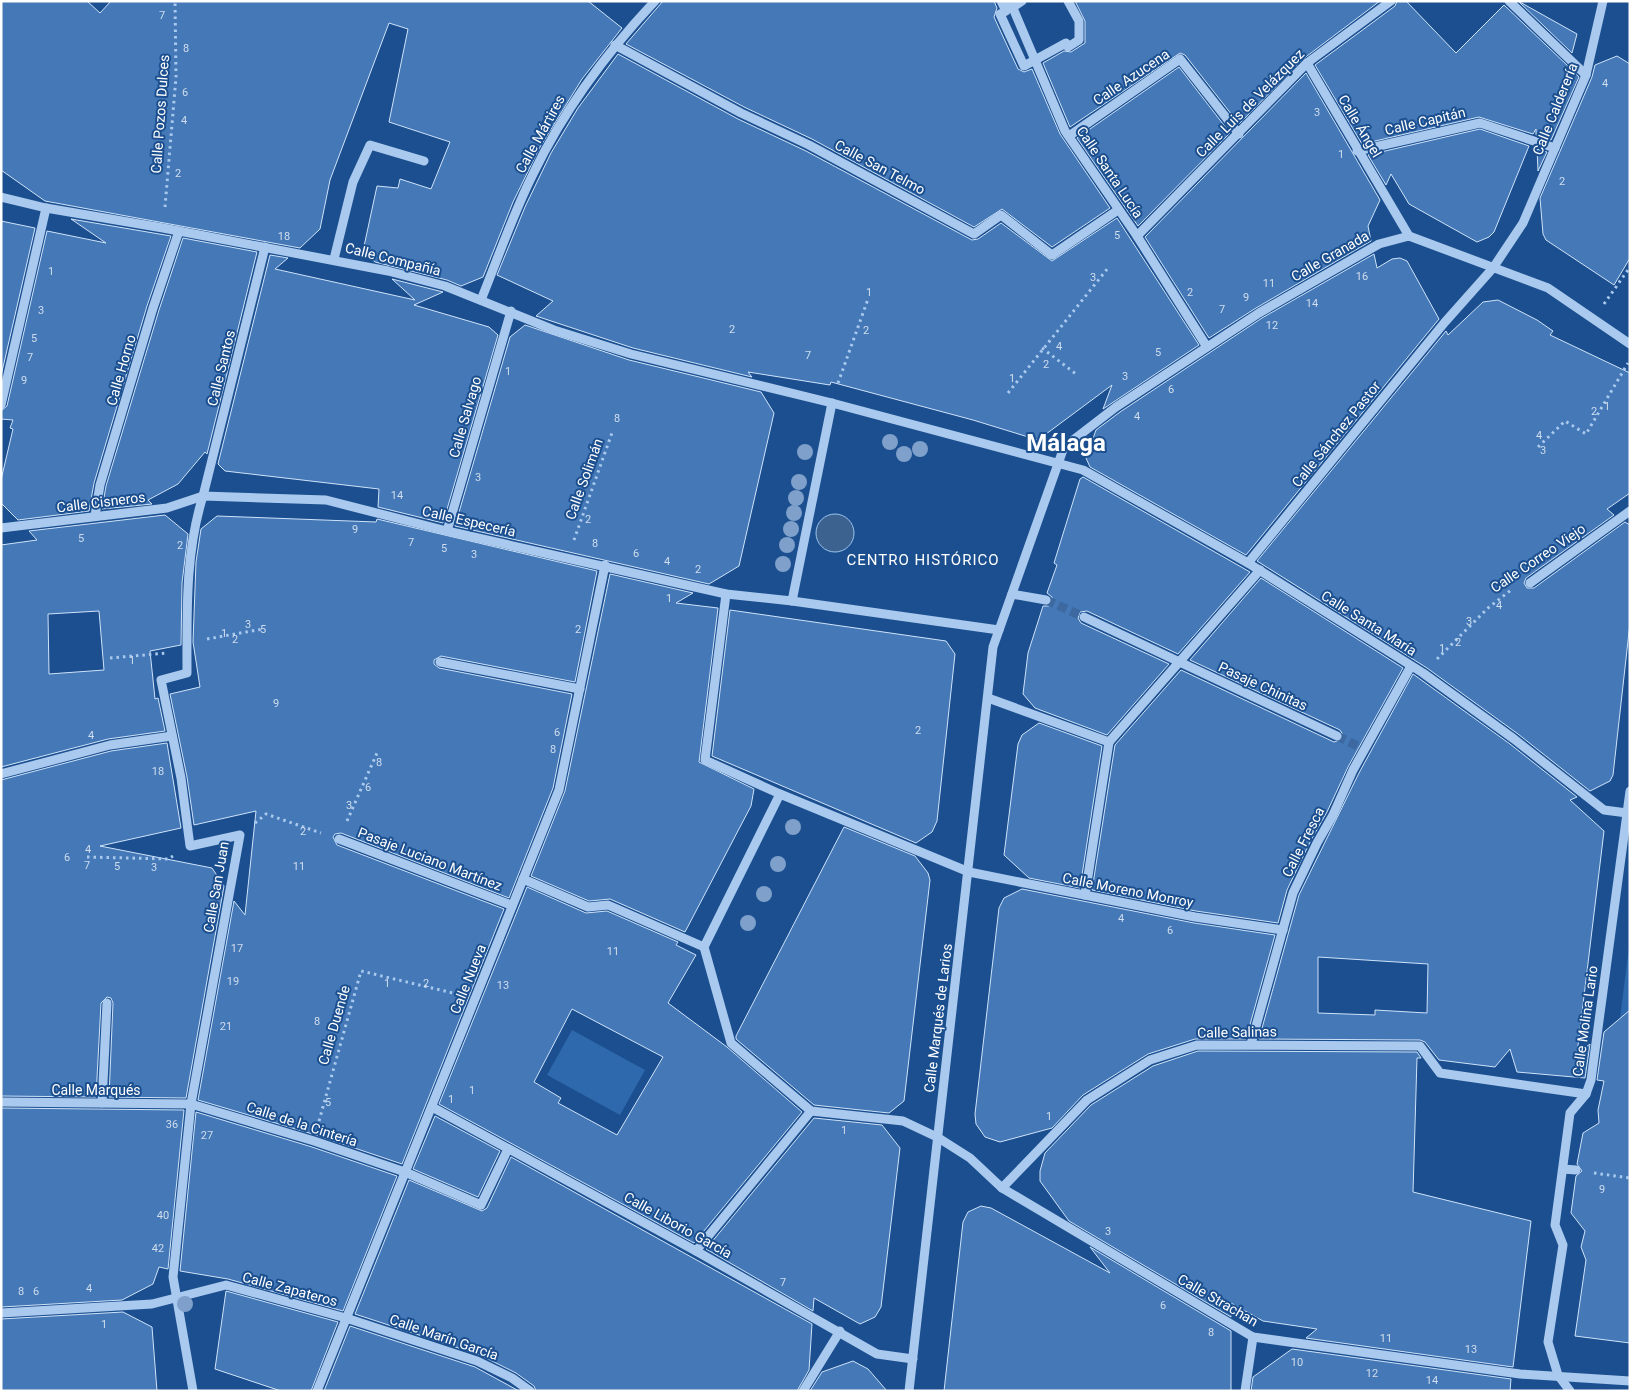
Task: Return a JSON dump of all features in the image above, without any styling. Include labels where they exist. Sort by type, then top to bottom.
[{"type":"street","name":"Calle Mártires","points":[[481,300],[533,174],[576,98],[615,45],[655,1]]},
{"type":"street","points":[[1001,1],[1006,11],[1000,14],[1024,66],[1066,42],[1068,46],[1079,40],[1079,21],[1068,1]]},
{"type":"street","points":[[1012,4],[1022,1]]},
{"type":"street","name":"Calle Luis de Velázquez","points":[[1137,236],[1307,63],[1392,1]]},
{"type":"street","points":[[1509,1],[1586,75]]},
{"type":"street","name":"Calle Calderería","points":[[1493,268],[1523,223],[1586,75],[1604,1]]},
{"type":"street","name":"Calle Santa Lucía","points":[[1012,4],[1034,61],[1069,136],[1137,236],[1207,347]]},
{"type":"street","name":"Calle San Telmo","points":[[615,45],[741,113],[810,145],[974,234],[1002,215],[1052,255],[1118,210]]},
{"type":"street","name":"Calle Azucena","points":[[1069,136],[1180,59],[1239,134]]},
{"type":"street","name":"Calle Ángel","points":[[1307,63],[1409,236]]},
{"type":"street","name":"Calle Capitán","points":[[1357,150],[1480,123],[1555,148]]},
{"type":"street","points":[[334,259],[354,182],[370,145],[424,161]]},
{"type":"street","name":"Calle Compañía","points":[[1,197],[46,208],[334,259],[436,284],[512,311],[554,330],[631,354],[832,403]]},
{"type":"street","points":[[1,405],[46,208]]},
{"type":"street","name":"Calle Horno","points":[[95,516],[100,485],[153,308],[179,231]]},
{"type":"street","points":[[1409,236],[1548,288],[1630,344]]},
{"type":"street","name":"Calle Granada","points":[[1064,447],[1116,407],[1259,312],[1379,244],[1409,236]]},
{"type":"street","name":"Calle Santos","points":[[203,496],[265,247]]},
{"type":"street","name":"Calle Sánchez Pastor","points":[[1248,563],[1445,322],[1493,268]]},
{"type":"street","name":"Calle Salvago","points":[[447,531],[512,311]]},
{"type":"street","points":[[792,601],[832,403]]},
{"type":"street","name":"Calle Santa María","points":[[832,403],[1083,470],[1260,570],[1423,674],[1514,739],[1604,810],[1627,813]]},
{"type":"street","name":"Calle Marqués de Larios","points":[[909,1391],[993,648],[1064,447]]},
{"type":"street","points":[[190,846],[161,680],[188,673],[188,574],[194,526],[203,496]]},
{"type":"street","name":"Calle Cisneros","points":[[1,528],[167,508],[203,496]]},
{"type":"street","name":"Calle Especería","points":[[203,496],[326,500],[447,531],[605,565],[726,594],[792,601],[999,630]]},
{"type":"street","name":"Calle Correo Viejo","points":[[1530,583],[1630,511]]},
{"type":"street","name":"Calle Nueva","points":[[317,1391],[432,1107],[511,905],[559,790],[605,565]]},
{"type":"street","points":[[1085,895],[1109,742],[1178,661],[1260,570]]},
{"type":"street","name":"Calle Moreno Monroy","points":[[726,594],[705,760],[746,780],[969,872],[1195,917],[1283,930]]},
{"type":"street","points":[[1012,594],[1046,600]]},
{"type":"street","name":"Pasaje Chinitas","points":[[1084,617],[1337,736]]},
{"type":"street","points":[[440,662],[580,689]]},
{"type":"street","name":"Calle Fresca","points":[[1251,1044],[1293,893],[1333,815],[1353,770],[1411,666]]},
{"type":"street","points":[[988,698],[1109,742]]},
{"type":"street","points":[[1,774],[110,745],[172,736]]},
{"type":"street","name":"Calle Molina Lario","points":[[1570,1391],[1558,1376],[1548,1342],[1563,1245],[1555,1225],[1570,1113],[1586,1094],[1591,1080],[1625,868],[1627,813],[1630,791]]},
{"type":"street","points":[[696,1250],[810,1111],[731,1043],[704,947],[780,794]]},
{"type":"street","name":"Calle San Juan","points":[[190,846],[240,835],[191,1104],[173,1276],[193,1391]]},
{"type":"street","name":"Pasaje Luciano Martínez","points":[[339,838],[511,905]]},
{"type":"street","points":[[523,879],[588,907],[608,905],[704,947]]},
{"type":"street","points":[[102,1103],[107,1003]]},
{"type":"street","name":"Calle Salinas","points":[[1002,1188],[1087,1100],[1150,1060],[1196,1045],[1420,1046],[1427,1059],[1440,1073],[1586,1094]]},
{"type":"street","name":"Calle Marqués","points":[[1,1102],[191,1104]]},
{"type":"street","name":"Calle de la Cintería","points":[[191,1104],[314,1141],[405,1172],[481,1205],[508,1148]]},
{"type":"street","name":"Calle Liborio García","points":[[432,1107],[696,1250],[840,1331],[877,1354],[913,1360]]},
{"type":"street","name":"Calle Strachan","points":[[810,1111],[902,1121],[938,1137],[970,1158],[1002,1188],[1253,1337],[1520,1374],[1630,1380]]},
{"type":"street","points":[[1563,1169],[1576,1170]]},
{"type":"street","name":"Calle Zapateros","points":[[177,1298],[226,1285],[346,1318]]},
{"type":"street","points":[[1,1313],[152,1304],[177,1298]]},
{"type":"street","name":"Calle Marín García","points":[[346,1318],[478,1360],[512,1378],[530,1391]]},
{"type":"street","points":[[803,1391],[840,1331]]},
{"type":"street","points":[[1245,1391],[1253,1337]]},
{"type":"path","name":"Calle Pozos Dulces","points":[[163,228],[176,77],[175,1]]},
{"type":"path","points":[[1594,319],[1630,267]]},
{"type":"path","points":[[1008,392],[1108,268]]},
{"type":"path","points":[[832,403],[868,299]]},
{"type":"path","points":[[1042,348],[1076,374]]},
{"type":"path","points":[[1538,447],[1566,421],[1586,434],[1630,359]]},
{"type":"path","name":"Calle Solimán","points":[[575,535],[613,430]]},
{"type":"path","name":"Calle Correo Viejo","points":[[1423,674],[1488,608],[1514,587],[1530,583]]},
{"type":"path","points":[[110,658],[176,652],[193,641],[263,629]]},
{"type":"path","points":[[240,835],[266,814],[339,838],[377,752]]},
{"type":"path","points":[[87,857],[168,859],[190,846]]},
{"type":"path","name":"Calle Duende","points":[[314,1141],[361,971],[475,998]]},
{"type":"path","points":[[1576,1170],[1630,1178]]},
{"type":"shaded area","points":[[835,514],[849,519],[854,533],[849,547],[835,552],[821,547],[816,533],[821,519]]},
{"type":"shaded area","points":[[1630,939],[1630,1019],[1620,1018]]},
{"type":"shaded area","points":[[572,1030],[645,1070],[620,1115],[547,1075]]},
{"type":"building","points":[[1,1],[87,1],[100,13],[111,1],[588,1],[622,28],[582,79],[540,147],[513,202],[483,277],[461,286],[447,280],[375,262],[363,251],[377,186],[398,188],[400,179],[431,189],[450,142],[389,122],[408,29],[389,23],[330,180],[320,229],[300,248],[45,201],[1,170]]},
{"type":"building","points":[[663,1],[994,1],[997,8],[994,17],[1018,69],[1024,72],[1032,69],[1060,134],[1110,208],[1052,247],[1002,209],[974,227],[812,139],[744,107],[626,44]]},
{"type":"building","points":[[1075,1],[1380,1],[1303,59],[1239,124],[1185,55],[1180,53],[1070,127],[1043,63],[1064,51],[1071,52],[1085,43],[1085,21]]},
{"type":"building","points":[[1397,1],[1406,1],[1456,53],[1504,5],[1569,67],[1567,75],[1574,72],[1579,77],[1551,140],[1536,135],[1536,129],[1533,134],[1479,117],[1362,144],[1315,65],[1395,6]]},
{"type":"building","points":[[1518,1],[1577,34],[1572,53]]},
{"type":"building","points":[[618,54],[738,119],[806,151],[972,240],[978,239],[1001,223],[1052,261],[1117,218],[1199,345],[1103,409],[1112,385],[1038,440],[973,420],[831,382],[830,385],[748,372],[752,377],[633,348],[536,316],[553,301],[497,275],[525,207],[551,153],[578,108]]},
{"type":"building","points":[[1617,56],[1630,64],[1630,258],[1614,285],[1546,240],[1543,234],[1540,198],[1592,77],[1595,65]]},
{"type":"building","points":[[1179,67],[1230,133],[1138,226],[1077,138]]},
{"type":"building","points":[[1306,73],[1380,200],[1368,226],[1371,241],[1256,308],[1209,338],[1145,237]]},
{"type":"building","points":[[1480,129],[1529,146],[1494,232],[1489,237],[1477,242],[1409,204],[1391,174],[1386,185],[1368,155]]},
{"type":"building","points":[[1537,149],[1547,152],[1538,171]]},
{"type":"building","points":[[71,219],[171,236],[147,306],[94,483],[89,511],[18,520],[1,503],[1,480],[13,429],[10,428],[13,420],[1,419],[1,411],[7,406],[47,231],[106,243]]},
{"type":"building","points":[[1,221],[35,228],[1,376]]},
{"type":"building","points":[[183,238],[257,252],[207,454],[205,452],[178,484],[148,500],[152,504],[102,509],[106,486],[159,310]]},
{"type":"building","points":[[1374,254],[1377,268],[1392,259],[1400,258],[1407,261],[1439,319],[1246,555],[1090,467],[1086,458],[1096,430],[1120,412],[1262,318]]},
{"type":"building","points":[[270,255],[288,258],[275,269],[415,300],[392,279],[443,292],[414,305],[489,327],[498,335],[443,523],[378,507],[379,489],[225,471],[218,464]]},
{"type":"building","points":[[1498,300],[1537,320],[1553,331],[1550,335],[1630,373],[1630,493],[1607,509],[1614,515],[1526,578],[1524,583],[1527,588],[1534,588],[1625,522],[1630,525],[1630,623],[1613,775],[1610,781],[1590,791],[1518,734],[1427,668],[1257,561],[1446,331],[1448,335],[1483,302]]},
{"type":"building","points":[[525,325],[629,360],[761,392],[774,413],[739,566],[709,584],[455,526],[510,337]]},
{"type":"building","points":[[1083,477],[1250,572],[1178,654],[1087,611],[1080,612],[1078,618],[1081,623],[1169,664],[1107,735],[1035,708],[1023,694],[1028,653],[1043,606],[1049,606],[1052,602],[1052,597],[1047,593],[1057,565],[1054,563],[1080,479]]},
{"type":"building","points":[[165,515],[188,534],[182,583],[181,645],[150,651],[155,699],[158,698],[165,731],[108,739],[1,767],[1,545],[37,540],[29,531]],"holes":[[[99,611],[104,670],[49,674],[48,614]]]},
{"type":"building","points":[[217,516],[376,522],[377,519],[597,571],[575,682],[441,656],[434,660],[434,664],[439,668],[572,694],[553,788],[509,898],[341,833],[335,834],[333,837],[337,845],[504,909],[402,1164],[316,1135],[198,1100],[234,901],[245,915],[256,811],[194,825],[187,777],[170,694],[200,687],[193,642],[196,562],[201,529]]},
{"type":"building","points":[[610,574],[693,593],[676,603],[718,608],[699,762],[754,789],[751,806],[685,932],[610,899],[589,901],[531,876],[565,791]]},
{"type":"building","points":[[1261,578],[1403,668],[1348,767],[1327,812],[1311,840],[1287,890],[1278,923],[1196,911],[1092,890],[1115,745],[1181,670],[1334,742],[1342,739],[1343,735],[1340,730],[1190,660]]},
{"type":"building","points":[[730,610],[946,641],[955,654],[937,821],[932,832],[916,843],[712,756]]},
{"type":"building","points":[[1413,674],[1510,744],[1577,797],[1570,800],[1604,831],[1577,1054],[1590,1044],[1585,1078],[1517,1072],[1510,1049],[1495,1067],[1439,1060],[1425,1042],[1420,1040],[1259,1039],[1299,895],[1359,773]],"holes":[[[1318,957],[1428,964],[1427,1013],[1375,1010],[1375,1015],[1318,1013]]]},
{"type":"building","points":[[1039,723],[1102,746],[1080,888],[1029,878],[1004,855],[1018,744],[1022,735]]},
{"type":"building","points":[[167,743],[181,828],[100,846],[212,868],[224,886],[186,1098],[109,1097],[113,1003],[111,998],[107,997],[101,1003],[96,1097],[1,1096],[1,780],[111,751]]},
{"type":"building","points":[[844,827],[915,856],[928,873],[930,880],[904,1101],[889,1113],[814,1105],[736,1039]]},
{"type":"building","points":[[527,887],[586,913],[607,911],[678,942],[676,945],[696,955],[668,1003],[727,1047],[802,1112],[694,1243],[439,1104]],"holes":[[[572,1009],[663,1057],[617,1135],[558,1103],[561,1098],[534,1082]]]},
{"type":"building","points":[[1022,889],[1194,923],[1275,935],[1246,1039],[1195,1039],[1148,1054],[1083,1095],[1052,1128],[1000,1142],[985,1137],[976,1124],[975,1114],[999,908],[1004,898]]},
{"type":"building","points":[[1630,1010],[1630,1343],[1575,1336],[1586,1260],[1581,1247],[1585,1231],[1571,1213],[1576,1176],[1582,1171],[1577,1164],[1583,1133],[1599,1123],[1598,1110],[1604,1081],[1597,1080],[1604,1032]]},
{"type":"building","points":[[1198,1051],[1417,1052],[1421,1058],[1417,1058],[1413,1192],[1531,1221],[1513,1367],[1306,1338],[1317,1329],[1263,1321],[1231,1303],[1231,1317],[1069,1221],[1040,1181],[1040,1171],[1045,1153],[1091,1105],[1153,1066]]},
{"type":"building","points":[[1,1108],[184,1110],[168,1269],[159,1267],[153,1284],[122,1300],[1,1307]]},
{"type":"building","points":[[196,1112],[312,1147],[397,1176],[343,1311],[228,1279],[180,1271]]},
{"type":"building","points":[[435,1116],[500,1151],[478,1197],[413,1169]]},
{"type":"building","points":[[814,1118],[882,1125],[900,1148],[881,1307],[875,1317],[860,1324],[814,1298],[813,1311],[706,1249]]},
{"type":"building","points":[[511,1157],[812,1324],[809,1370],[797,1391],[536,1391],[534,1386],[516,1373],[480,1355],[355,1314],[409,1180],[482,1211],[487,1208]]},
{"type":"building","points":[[981,1206],[991,1208],[1110,1273],[1090,1247],[1231,1331],[1231,1391],[944,1391],[963,1222],[968,1212]]},
{"type":"building","points":[[226,1291],[338,1322],[311,1391],[281,1391],[215,1369]]},
{"type":"building","points":[[123,1312],[152,1327],[157,1391],[1,1391],[1,1319]]},
{"type":"building","points":[[350,1326],[475,1367],[519,1391],[324,1391]]},
{"type":"building","points":[[1292,1349],[1511,1379],[1510,1391],[1251,1391],[1253,1377]]},
{"type":"building","points":[[853,1361],[868,1369],[887,1391],[810,1391],[822,1372]]},
{"type":"tunnel","points":[[1046,600],[1084,617]]},
{"type":"tunnel","points":[[1337,736],[1364,749]]},
{"type":"district","name":"Málaga","points":[[1066,443]]},
{"type":"district","name":"CENTRO HISTÓRICO","points":[[923,560]]}]
